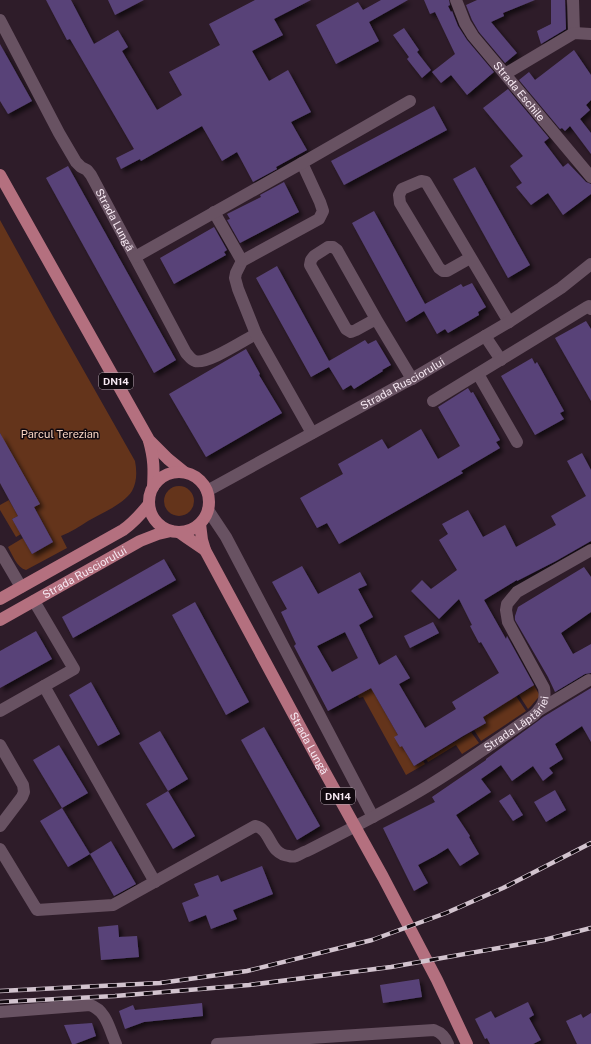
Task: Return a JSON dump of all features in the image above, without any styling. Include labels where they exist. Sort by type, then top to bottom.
[{"type":"main road","name":"DN14","points":[[0,175],[149,440],[153,455],[154,469],[153,487],[149,504]]},
{"type":"main road","name":"DN14","points":[[149,440],[168,459],[184,472],[194,476],[202,482],[207,491]]},
{"type":"main road","points":[[153,487],[166,475],[175,472],[184,472]]},
{"type":"main road","points":[[149,504],[155,521],[162,527],[175,532],[186,531],[200,524],[205,517],[208,510],[209,500],[207,491]]},
{"type":"main road","name":"Strada Rusciorului","points":[[0,599],[123,530],[140,515],[149,504]]},
{"type":"main road","name":"Strada Lungă","points":[[200,524],[205,550],[321,765],[383,876],[437,980],[467,1044]]},
{"type":"main road","name":"Strada Rusciorului","points":[[0,620],[140,542],[158,534],[175,532]]},
{"type":"main road","name":"Strada Lungă","points":[[175,532],[205,550]]},
{"type":"street","name":"Strada Eschile","points":[[456,0],[465,23],[473,36],[591,177]]},
{"type":"street","points":[[573,0],[574,33]]},
{"type":"street","name":"Strada Lungă","points":[[0,20],[59,133],[76,162],[91,175],[190,358],[201,362],[212,359],[256,334]]},
{"type":"street","points":[[505,74],[574,33],[591,34]]},
{"type":"street","points":[[134,256],[302,164],[410,101]]},
{"type":"street","points":[[302,164],[323,211],[319,219],[242,261],[235,278],[256,334],[312,433]]},
{"type":"street","points":[[470,258],[447,272],[439,268],[400,203],[399,195],[402,189],[421,181],[426,182],[509,322]]},
{"type":"street","points":[[214,212],[242,261]]},
{"type":"street","points":[[376,319],[351,332],[346,329],[310,265],[314,256],[328,247],[333,247],[337,250],[412,379]]},
{"type":"street","name":"Strada Rusciorului","points":[[207,491],[412,379],[509,322],[554,292],[591,264]]},
{"type":"street","points":[[433,401],[587,306],[591,309]]},
{"type":"street","points":[[485,336],[500,360]]},
{"type":"street","points":[[478,374],[517,442]]},
{"type":"street","name":"Strada Lungă","points":[[208,510],[226,537],[373,817]]},
{"type":"street","name":"Strada Lăptăriei","points":[[155,882],[255,826],[263,830],[276,850],[284,856],[294,857],[400,803],[473,757],[534,715],[543,703],[545,696],[544,688],[508,622],[506,610],[507,604],[516,592],[591,550]]},
{"type":"street","points":[[0,551],[21,587]]},
{"type":"street","points":[[0,711],[74,669],[34,601]]},
{"type":"street","points":[[538,711],[589,680]]},
{"type":"street","points":[[0,849],[37,910],[113,905],[155,882],[44,686]]},
{"type":"street","points":[[0,745],[23,785],[24,792],[22,797],[0,826]]},
{"type":"street","points":[[0,1012],[90,1006],[96,1008],[102,1013],[116,1044]]},
{"type":"street","points":[[217,1044],[434,1030],[441,1032],[448,1044]]},
{"type":"green space","name":"Parcul Terezian","points":[[0,220],[135,461],[136,469],[134,488],[124,500],[61,536],[67,548],[26,570],[17,564],[8,547],[23,538],[32,554],[53,542],[34,507],[0,433]]},
{"type":"green space","points":[[179,486],[190,490],[194,501],[190,512],[179,516],[168,512],[164,501],[168,490]]},
{"type":"green space","points":[[9,500],[18,516],[12,519],[21,534],[16,537],[0,510],[0,505]]},
{"type":"green space","points":[[527,673],[540,696],[528,709],[519,695],[532,687],[525,674]]},
{"type":"green space","points":[[363,674],[398,735],[395,737],[414,766],[423,761],[425,764],[406,775],[363,697],[359,698],[355,690]]},
{"type":"green space","points":[[516,696],[526,711],[481,741],[474,730],[486,723],[483,716]]},
{"type":"green space","points":[[471,732],[479,743],[462,754],[456,745],[428,762],[426,759]]},
{"type":"building","points":[[46,0],[71,0],[94,44],[118,30],[128,47],[122,51],[157,110],[182,95],[169,72],[220,45],[209,24],[255,0],[311,0],[274,19],[283,35],[252,51],[269,81],[288,70],[311,112],[291,122],[307,150],[253,182],[237,152],[222,161],[202,126],[141,161],[140,159],[121,169],[116,158],[134,149],[70,39],[67,40]]},
{"type":"building","points":[[108,0],[144,0],[115,15]]},
{"type":"building","points":[[381,0],[408,0],[369,22],[379,41],[336,64],[316,25],[358,2],[363,10]]},
{"type":"building","points":[[424,0],[449,0],[450,5],[448,6],[451,12],[452,11],[458,26],[467,40],[494,72],[467,95],[451,75],[441,83],[432,72],[455,54],[435,12],[430,14]]},
{"type":"building","points":[[477,0],[535,0],[503,13],[504,16],[491,22],[517,53],[505,63],[479,32],[472,20],[466,5]]},
{"type":"building","points":[[551,0],[565,0],[566,29],[541,44],[537,31],[551,24]]},
{"type":"building","points":[[404,28],[419,50],[417,52],[431,70],[422,78],[407,59],[409,57],[393,35]]},
{"type":"building","points":[[0,44],[32,101],[8,114],[0,101]]},
{"type":"building","points":[[574,50],[591,75],[591,100],[586,105],[590,110],[580,119],[591,133],[591,154],[570,126],[565,131],[562,128],[560,129],[519,80],[529,72],[535,80]]},
{"type":"building","points":[[508,89],[549,138],[544,142],[563,167],[568,163],[586,182],[591,184],[591,194],[563,215],[548,193],[531,205],[516,187],[522,183],[510,166],[523,156],[483,108]]},
{"type":"building","points":[[434,106],[447,130],[344,185],[331,161]]},
{"type":"building","points":[[68,166],[176,360],[154,373],[46,178]]},
{"type":"building","points":[[475,167],[530,265],[508,278],[453,179]]},
{"type":"building","points":[[284,182],[299,212],[240,243],[227,220],[230,219],[227,214],[261,197],[260,195]]},
{"type":"building","points":[[374,211],[425,304],[461,284],[463,287],[472,283],[486,307],[478,312],[479,315],[448,333],[445,329],[437,334],[424,311],[406,322],[352,223]]},
{"type":"building","points":[[214,227],[227,250],[224,252],[226,255],[174,284],[160,258]]},
{"type":"building","points":[[277,266],[329,361],[365,340],[368,344],[376,340],[391,365],[354,389],[351,385],[343,390],[329,367],[311,377],[256,278]]},
{"type":"building","points":[[586,321],[591,329],[591,401],[555,338]]},
{"type":"building","points":[[246,349],[260,374],[259,375],[282,413],[206,457],[169,394]]},
{"type":"building","points":[[532,358],[535,364],[537,362],[564,411],[560,413],[564,419],[535,435],[501,376]]},
{"type":"building","points":[[468,388],[471,393],[473,392],[500,440],[496,442],[500,448],[461,471],[463,473],[339,544],[327,523],[317,528],[300,498],[343,474],[338,464],[382,439],[388,449],[421,429],[438,459],[460,446],[438,407]]},
{"type":"building","points":[[0,433],[40,504],[34,507],[53,542],[32,554],[12,519],[18,516],[0,483]]},
{"type":"building","points":[[582,453],[591,470],[591,541],[556,561],[517,580],[484,600],[506,639],[507,636],[534,685],[483,717],[486,723],[414,766],[402,746],[400,747],[394,737],[398,735],[371,688],[328,711],[294,646],[296,644],[281,612],[287,609],[272,582],[302,566],[318,594],[360,572],[367,585],[358,589],[373,617],[359,625],[379,665],[396,655],[410,678],[399,684],[425,728],[456,709],[452,702],[499,673],[481,642],[479,643],[459,599],[439,619],[411,591],[422,580],[431,589],[457,570],[439,540],[448,534],[442,524],[468,510],[483,537],[505,525],[516,547],[556,525],[551,516],[586,496],[567,461]],"holes":[[[345,632],[358,658],[332,672],[317,646]]]},
{"type":"building","points":[[164,559],[176,580],[73,638],[62,617]]},
{"type":"building","points":[[584,567],[591,577],[591,612],[561,633],[573,654],[591,644],[591,673],[585,674],[555,692],[515,620],[515,616],[518,607]]},
{"type":"building","points":[[195,602],[249,702],[226,715],[172,615]]},
{"type":"building","points":[[433,622],[439,633],[410,648],[404,636]]},
{"type":"building","points":[[36,631],[52,659],[0,688],[0,651]]},
{"type":"building","points":[[91,682],[120,734],[98,746],[69,695]]},
{"type":"building","points":[[591,688],[591,742],[582,726],[555,744],[563,759],[549,768],[553,773],[543,781],[533,766],[512,781],[501,765],[481,779],[491,792],[456,815],[470,836],[469,837],[479,854],[460,866],[448,848],[418,865],[428,883],[414,891],[383,828],[435,802],[432,797],[486,760],[543,717]]},
{"type":"building","points":[[264,727],[320,826],[297,840],[241,740]]},
{"type":"building","points":[[160,731],[188,779],[168,791],[139,743]]},
{"type":"building","points":[[59,745],[88,793],[62,808],[33,760]]},
{"type":"building","points":[[555,790],[566,810],[546,822],[534,802]]},
{"type":"building","points":[[168,791],[195,836],[173,849],[146,804]]},
{"type":"building","points":[[510,794],[523,815],[513,821],[499,801]]},
{"type":"building","points":[[62,808],[90,854],[68,867],[40,821]]},
{"type":"building","points":[[111,841],[136,884],[114,896],[90,854]]},
{"type":"building","points":[[262,866],[273,894],[233,910],[237,919],[211,929],[206,915],[189,922],[182,903],[199,896],[194,884],[218,875],[221,882]]},
{"type":"building","points":[[118,925],[119,937],[137,936],[139,957],[101,960],[98,927]]},
{"type":"building","points":[[419,979],[422,997],[383,1003],[380,985]]},
{"type":"building","points":[[528,1002],[534,1015],[529,1018],[541,1040],[533,1044],[490,1044],[487,1038],[485,1039],[475,1019],[491,1011],[495,1018]]},
{"type":"building","points":[[202,1003],[203,1016],[144,1022],[125,1029],[119,1011],[133,1005],[135,1010]]},
{"type":"building","points":[[591,1013],[591,1044],[577,1044],[566,1021],[581,1014],[583,1018]]},
{"type":"building","points":[[92,1023],[96,1036],[72,1044],[64,1025]]},
{"type":"railway","points":[[0,991],[160,983],[247,971],[372,940],[446,913],[503,888],[591,843]]},
{"type":"railway","points":[[0,1002],[115,996],[249,985],[391,967],[544,940],[591,928]]}]
